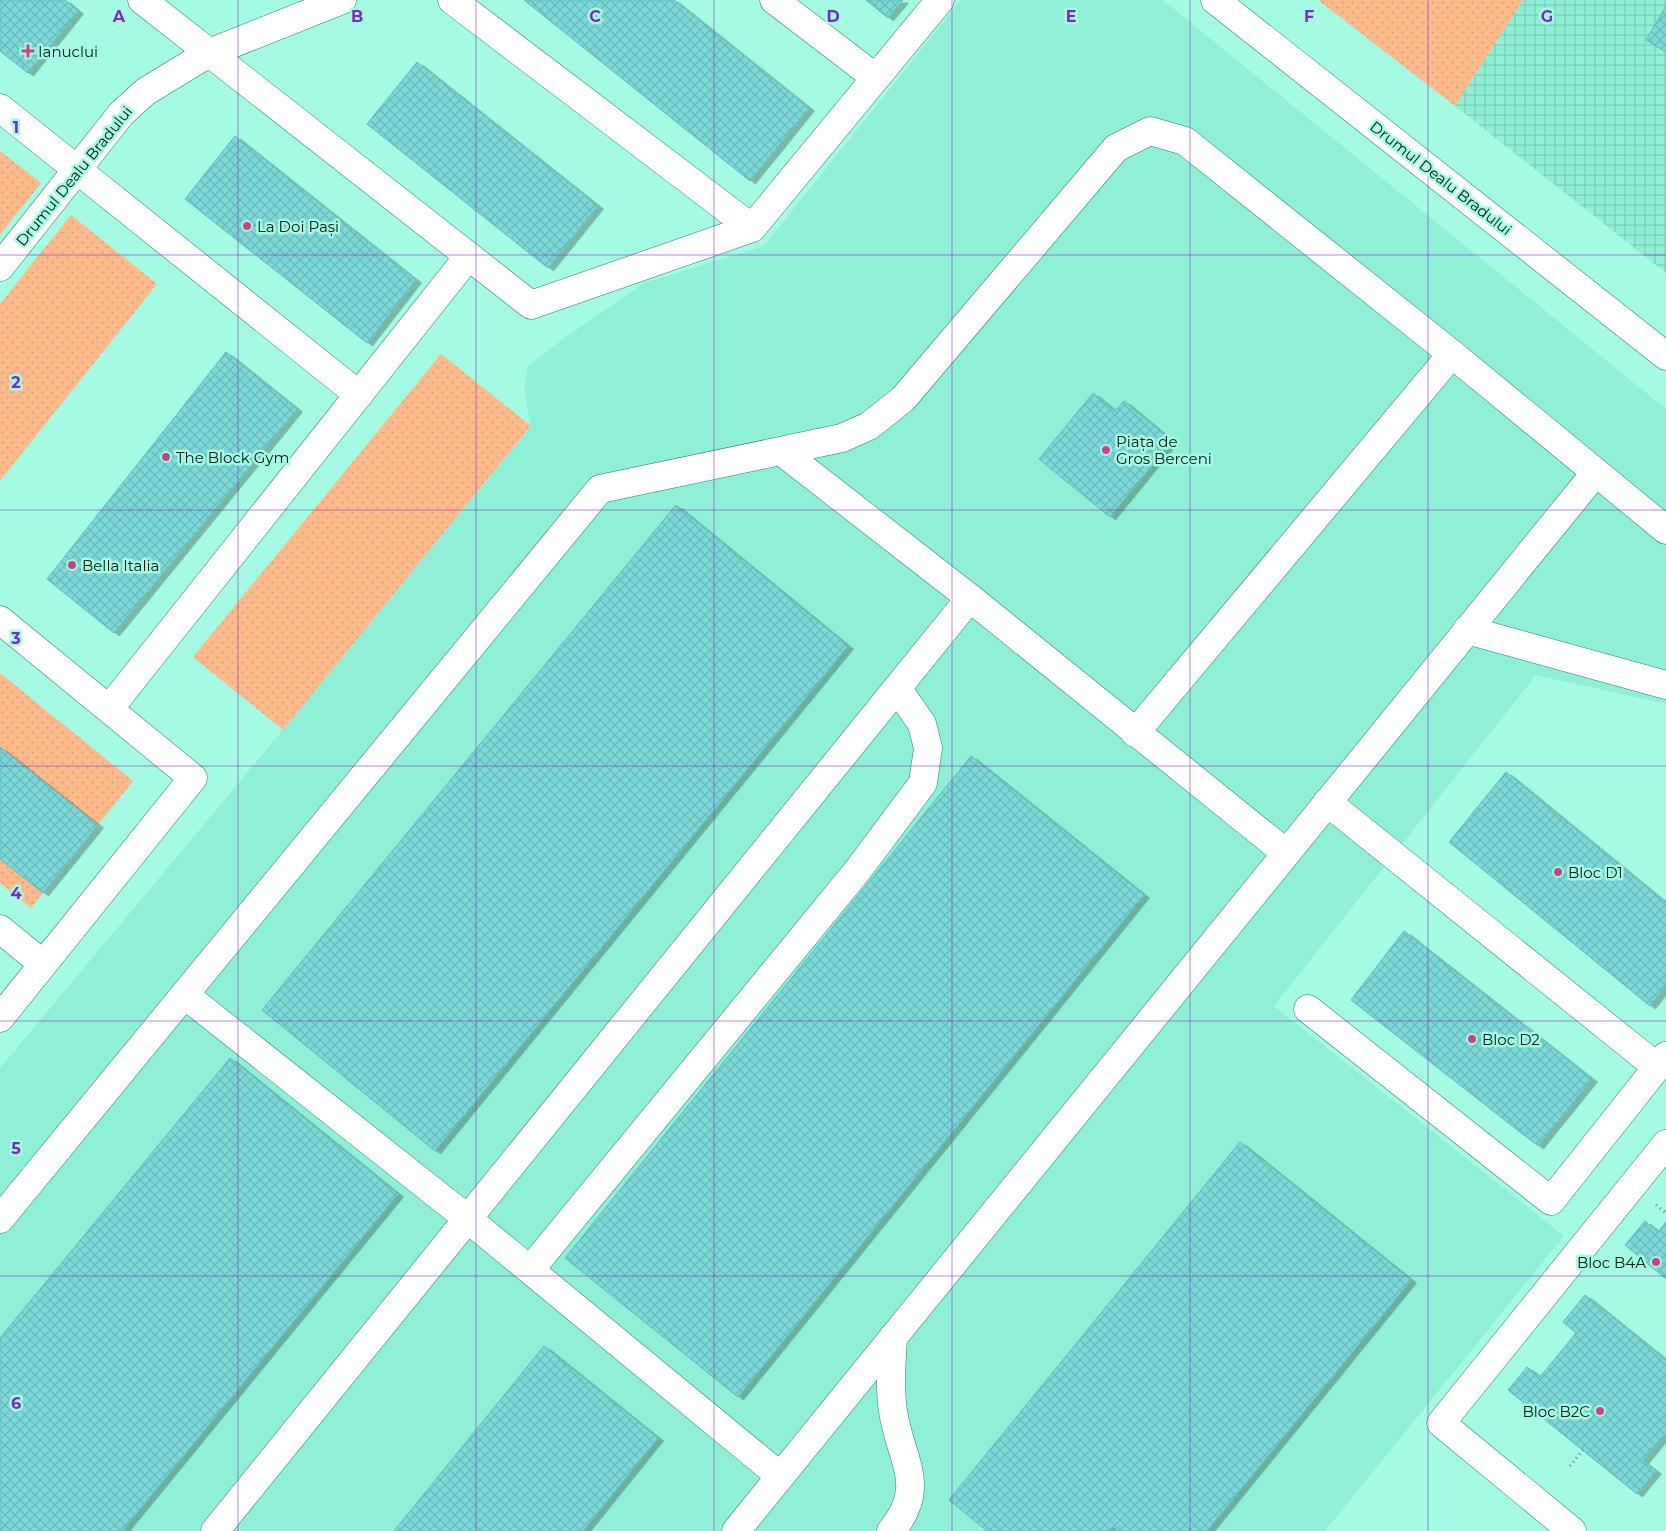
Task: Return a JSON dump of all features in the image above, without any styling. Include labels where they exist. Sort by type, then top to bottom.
[{"type":"street","points":[[142,0],[531,305],[752,228],[940,0]]},
{"type":"street","name":"Drumul Dealu Bradului","points":[[0,267],[121,114],[145,92],[209,53],[342,0]]},
{"type":"street","points":[[452,0],[752,228]]},
{"type":"street","points":[[774,0],[876,78]]},
{"type":"street","name":"Drumul Dealu Bradului","points":[[1215,0],[1666,356]]},
{"type":"street","points":[[0,108],[359,395]]},
{"type":"street","points":[[0,1219],[600,488],[842,438],[869,426],[903,399],[1116,148],[1150,131],[1185,141],[1452,354],[1666,530]]},
{"type":"street","points":[[110,709],[468,257]]},
{"type":"street","points":[[1136,733],[1452,354]]},
{"type":"street","points":[[781,452],[970,598],[1286,853]]},
{"type":"street","points":[[736,1531],[1596,472]]},
{"type":"street","points":[[215,1531],[970,598]]},
{"type":"street","points":[[0,620],[193,778],[0,1018]]},
{"type":"street","points":[[1467,630],[1666,685]]},
{"type":"street","points":[[530,1270],[858,870],[923,783],[928,748],[922,724],[897,688]]},
{"type":"street","points":[[1308,1009],[1551,1201],[1661,1061],[1327,802]]},
{"type":"street","points":[[0,930],[43,964]]},
{"type":"street","points":[[185,994],[468,1219],[780,1476]]},
{"type":"street","points":[[1572,1531],[1441,1423],[1666,1144]]},
{"type":"street","points":[[891,1531],[907,1506],[911,1490],[891,1396],[893,1337]]},
{"type":"path","points":[[1570,1466],[1583,1450]]},
{"type":"shaded area","name":"Piața de Gros Berceni","points":[[961,0],[1163,0],[1666,409],[1666,704],[1536,675],[1274,1006],[1564,1236],[1325,1531],[0,1531],[0,1068],[283,730],[531,427],[524,389],[528,366],[563,339],[644,283],[764,246]]},
{"type":"shaded area","points":[[1318,0],[1523,0],[1455,106]]},
{"type":"shaded area","points":[[1523,0],[1666,0],[1666,273],[1455,106]]},
{"type":"shaded area","points":[[0,151],[41,183],[0,235]]},
{"type":"shaded area","points":[[71,215],[157,284],[0,481],[0,304]]},
{"type":"shaded area","points":[[441,354],[531,426],[283,730],[193,657]]},
{"type":"shaded area","points":[[0,673],[133,781],[98,825],[0,747]]},
{"type":"shaded area","points":[[0,859],[43,893],[31,908],[0,883]]},
{"type":"building","points":[[0,0],[65,0],[78,11],[28,73],[0,51]]},
{"type":"building","points":[[524,0],[674,0],[809,108],[750,181]]},
{"type":"building","points":[[866,0],[903,0],[888,18]]},
{"type":"building","points":[[1666,6],[1666,52],[1646,40]]},
{"type":"building","points":[[417,62],[598,206],[548,268],[367,124]]},
{"type":"building","points":[[235,136],[416,280],[367,343],[185,199]]},
{"type":"building","points":[[226,352],[297,409],[114,633],[47,579]]},
{"type":"building","name":"Piața de Gros Berceni","points":[[1093,393],[1115,411],[1124,401],[1172,441],[1110,517],[1039,459]]},
{"type":"building","points":[[676,505],[848,646],[435,1151],[262,1010]]},
{"type":"building","points":[[0,747],[98,825],[43,893],[0,859]]},
{"type":"building","points":[[971,756],[1144,895],[738,1397],[565,1258]]},
{"type":"building","name":"Bloc D1","points":[[1506,772],[1666,903],[1666,985],[1650,1006],[1449,842]]},
{"type":"building","name":"Bloc D2","points":[[1404,931],[1592,1079],[1538,1146],[1351,1000]]},
{"type":"building","points":[[230,1058],[398,1194],[122,1531],[0,1531],[0,1338]]},
{"type":"building","points":[[1240,1142],[1411,1280],[1207,1531],[1118,1531],[1113,1527],[1109,1531],[987,1531],[949,1500]]},
{"type":"building","name":"Bloc B4A","points":[[1645,1221],[1658,1232],[1666,1222],[1666,1279],[1625,1245]]},
{"type":"building","name":"Bloc B2C","points":[[1585,1295],[1666,1360],[1666,1433],[1643,1461],[1656,1471],[1637,1494],[1508,1390],[1527,1367],[1540,1377],[1576,1333],[1563,1322]]},
{"type":"building","points":[[544,1346],[658,1438],[583,1531],[394,1531]]},
{"type":"place","name":"Ianuclui","points":[[28,51]]},
{"type":"place","name":"La Doi Pași","points":[[247,226]]},
{"type":"place","name":"Piața de Gros Berceni","points":[[1106,450]]},
{"type":"place","name":"The Block Gym","points":[[166,457]]},
{"type":"place","name":"Bella Italia","points":[[72,565]]},
{"type":"place","name":"Bloc D1","points":[[1558,872]]},
{"type":"place","name":"Bloc D2","points":[[1472,1039]]},
{"type":"place","name":"Bloc B4A","points":[[1656,1262]]},
{"type":"place","name":"Bloc B2C","points":[[1600,1411]]}]
